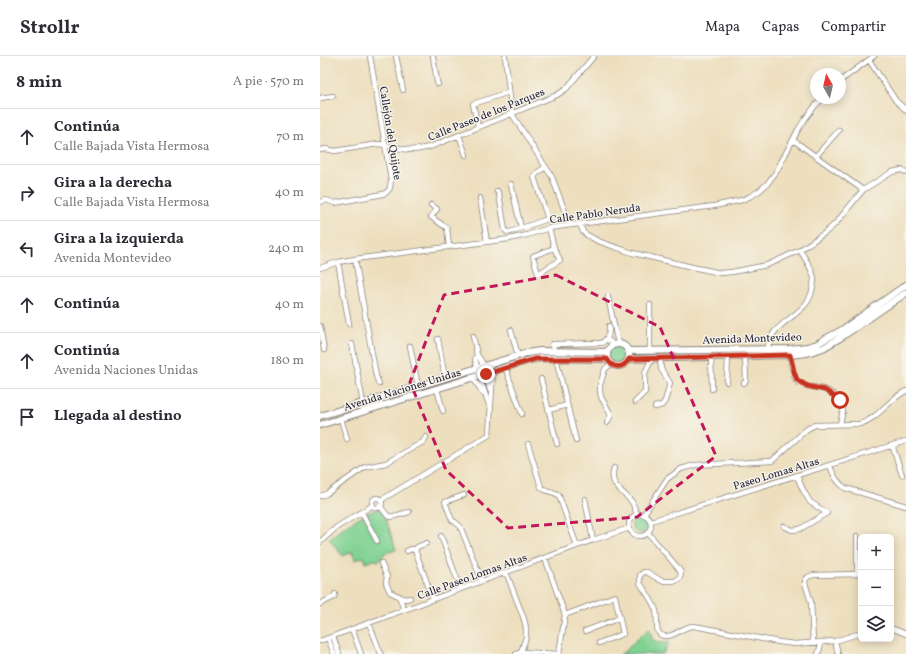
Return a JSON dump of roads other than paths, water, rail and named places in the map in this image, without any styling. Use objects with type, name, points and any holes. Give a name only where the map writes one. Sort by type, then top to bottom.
[{"type":"street","name":"Callejón del Quijote","points":[[320,202],[326,200],[335,203],[378,196],[387,192],[390,188],[391,180],[370,56]]},
{"type":"street","points":[[396,56],[403,90]]},
{"type":"street","points":[[433,56],[438,84]]},
{"type":"street","points":[[505,56],[512,114],[552,177],[570,225]]},
{"type":"street","name":"Calle Paseo de los Parques","points":[[320,150],[326,149],[335,151],[378,144],[385,144],[403,149],[417,149],[430,146],[557,95],[566,89],[594,56]]},
{"type":"street","points":[[846,77],[874,56]]},
{"type":"street","points":[[869,60],[896,101],[906,110]]},
{"type":"street","points":[[478,127],[473,104],[509,92]]},
{"type":"street","points":[[320,98],[333,96]]},
{"type":"street","name":"Calle Pablo Neruda","points":[[320,268],[338,262],[355,259],[520,237],[549,228],[714,206],[742,200],[759,191],[767,184],[776,172],[805,119],[817,104]]},
{"type":"street","points":[[816,156],[839,130]]},
{"type":"street","points":[[459,135],[466,155]]},
{"type":"street","points":[[793,140],[863,190]]},
{"type":"street","points":[[497,191],[499,194],[505,230],[507,232],[547,218],[534,177],[538,172],[546,167]]},
{"type":"street","points":[[580,224],[583,232],[587,235],[598,241],[633,253],[721,273],[732,272],[767,265],[800,250],[826,232],[836,223],[863,190],[892,172],[897,170],[906,172]]},
{"type":"street","points":[[511,184],[521,228]]},
{"type":"street","points":[[480,198],[487,242]]},
{"type":"street","points":[[431,205],[436,209],[431,217],[447,228],[449,247]]},
{"type":"street","points":[[549,228],[554,248],[560,260],[538,274],[533,256],[554,248]]},
{"type":"street","points":[[768,352],[769,341],[774,333],[809,301],[811,295],[814,283],[812,271],[800,250]]},
{"type":"street","points":[[355,259],[376,376],[379,384]]},
{"type":"street","points":[[338,262],[349,324]]},
{"type":"street","name":"Avenida Montevideo","points":[[628,351],[789,352],[838,336],[890,300],[906,285]]},
{"type":"street","name":"Avenida Montevideo","points":[[890,300],[906,293]]},
{"type":"street","points":[[608,297],[617,344]]},
{"type":"street","points":[[650,305],[650,350]]},
{"type":"street","points":[[320,326],[324,350]]},
{"type":"street","points":[[554,351],[553,344],[602,343],[609,335],[608,326]]},
{"type":"street","points":[[511,330],[518,356]]},
{"type":"street","points":[[473,336],[477,354],[480,358],[477,385],[486,396],[490,409]]},
{"type":"street","points":[[438,339],[444,378]]},
{"type":"street","points":[[606,339],[625,347],[628,351],[629,359],[621,366],[614,366],[609,362],[607,352],[608,349],[617,344]]},
{"type":"street","points":[[352,344],[363,403]]},
{"type":"street","points":[[410,346],[418,386]]},
{"type":"street","name":"Avenida Naciones Unidas","points":[[320,416],[533,352],[607,352]]},
{"type":"street","name":"Avenida Montevideo","points":[[629,359],[745,356],[768,352]]},
{"type":"street","points":[[789,352],[797,380],[807,386],[825,390],[843,403],[840,424]]},
{"type":"street","points":[[711,356],[712,388]]},
{"type":"street","points":[[727,382],[728,356]]},
{"type":"street","points":[[744,383],[746,381],[745,356]]},
{"type":"street","points":[[556,358],[576,442]]},
{"type":"street","name":"Avenida Naciones Unidas","points":[[320,425],[535,359],[556,358],[609,362]]},
{"type":"street","points":[[635,402],[645,392],[645,373],[652,358]]},
{"type":"street","points":[[655,407],[662,405],[665,401],[670,383],[661,369],[660,358]]},
{"type":"street","points":[[608,422],[610,413],[601,397],[600,385],[609,362]]},
{"type":"street","points":[[506,368],[522,414]]},
{"type":"street","points":[[381,500],[489,435],[492,372]]},
{"type":"street","points":[[479,376],[491,393]]},
{"type":"street","points":[[541,379],[557,444]]},
{"type":"street","points":[[437,389],[443,411]]},
{"type":"street","points":[[644,514],[667,479],[681,469],[695,465],[770,462],[810,427],[815,425],[860,424],[871,419],[894,398],[906,391]]},
{"type":"street","points":[[549,410],[567,405]]},
{"type":"street","points":[[340,419],[348,439]]},
{"type":"street","points":[[320,496],[326,494],[365,467],[386,463],[422,442],[426,437]]},
{"type":"street","name":"Paseo Lomas Altas","points":[[651,521],[906,441]]},
{"type":"street","points":[[528,444],[541,487],[545,490],[557,493],[559,496],[577,546]]},
{"type":"street","points":[[892,445],[902,475]]},
{"type":"street","points":[[830,466],[838,483],[845,488],[906,506]]},
{"type":"street","points":[[614,468],[612,477],[614,482],[634,506],[637,514]]},
{"type":"street","points":[[784,526],[792,530],[800,529],[827,513],[810,502],[803,490],[798,476]]},
{"type":"street","points":[[464,495],[445,502],[452,520],[460,526],[482,582]]},
{"type":"street","points":[[320,542],[337,527],[373,505],[372,502],[375,498],[381,500]]},
{"type":"street","points":[[585,499],[593,540]]},
{"type":"street","points":[[380,506],[382,504],[381,500]]},
{"type":"street","points":[[373,505],[377,508],[380,506]]},
{"type":"street","points":[[380,506],[387,515],[391,517],[409,512]]},
{"type":"street","points":[[362,512],[377,541]]},
{"type":"street","points":[[637,514],[644,514],[651,521],[651,527],[645,535],[638,535],[631,531],[630,521],[637,514]]},
{"type":"street","name":"Calle Paseo Lomas Altas","points":[[320,641],[593,540],[630,528]]},
{"type":"street","points":[[648,533],[681,573],[680,578],[675,581],[660,580],[647,572],[640,575],[640,583],[656,609],[656,627],[662,635],[670,636],[686,627],[694,626],[795,644],[835,641],[858,634]]},
{"type":"street","points":[[441,536],[461,589]]},
{"type":"street","points":[[857,536],[859,570]]},
{"type":"street","points":[[407,550],[415,550],[426,543]]},
{"type":"street","points":[[415,550],[433,600]]},
{"type":"street","points":[[516,654],[521,652],[559,654],[565,615],[545,558]]},
{"type":"street","points":[[381,563],[390,592],[405,599],[410,598]]},
{"type":"street","points":[[506,572],[526,628],[526,637],[521,652]]},
{"type":"street","points":[[813,642],[811,602],[805,580],[814,575],[858,574]]},
{"type":"street","points":[[320,604],[334,597],[335,594]]},
{"type":"street","points":[[399,596],[404,610]]},
{"type":"street","points":[[565,615],[615,596],[623,634],[599,643]]},
{"type":"street","points":[[585,631],[620,618]]},
{"type":"street","points":[[369,623],[381,654]]},
{"type":"street","points":[[352,629],[361,654]]},
{"type":"street","points":[[894,629],[906,634]]},
{"type":"street","points":[[330,637],[334,654]]},
{"type":"street","points":[[330,637],[339,654]]},
{"type":"street","points":[[835,641],[838,654]]},
{"type":"street","points":[[818,654],[821,642]]}]
